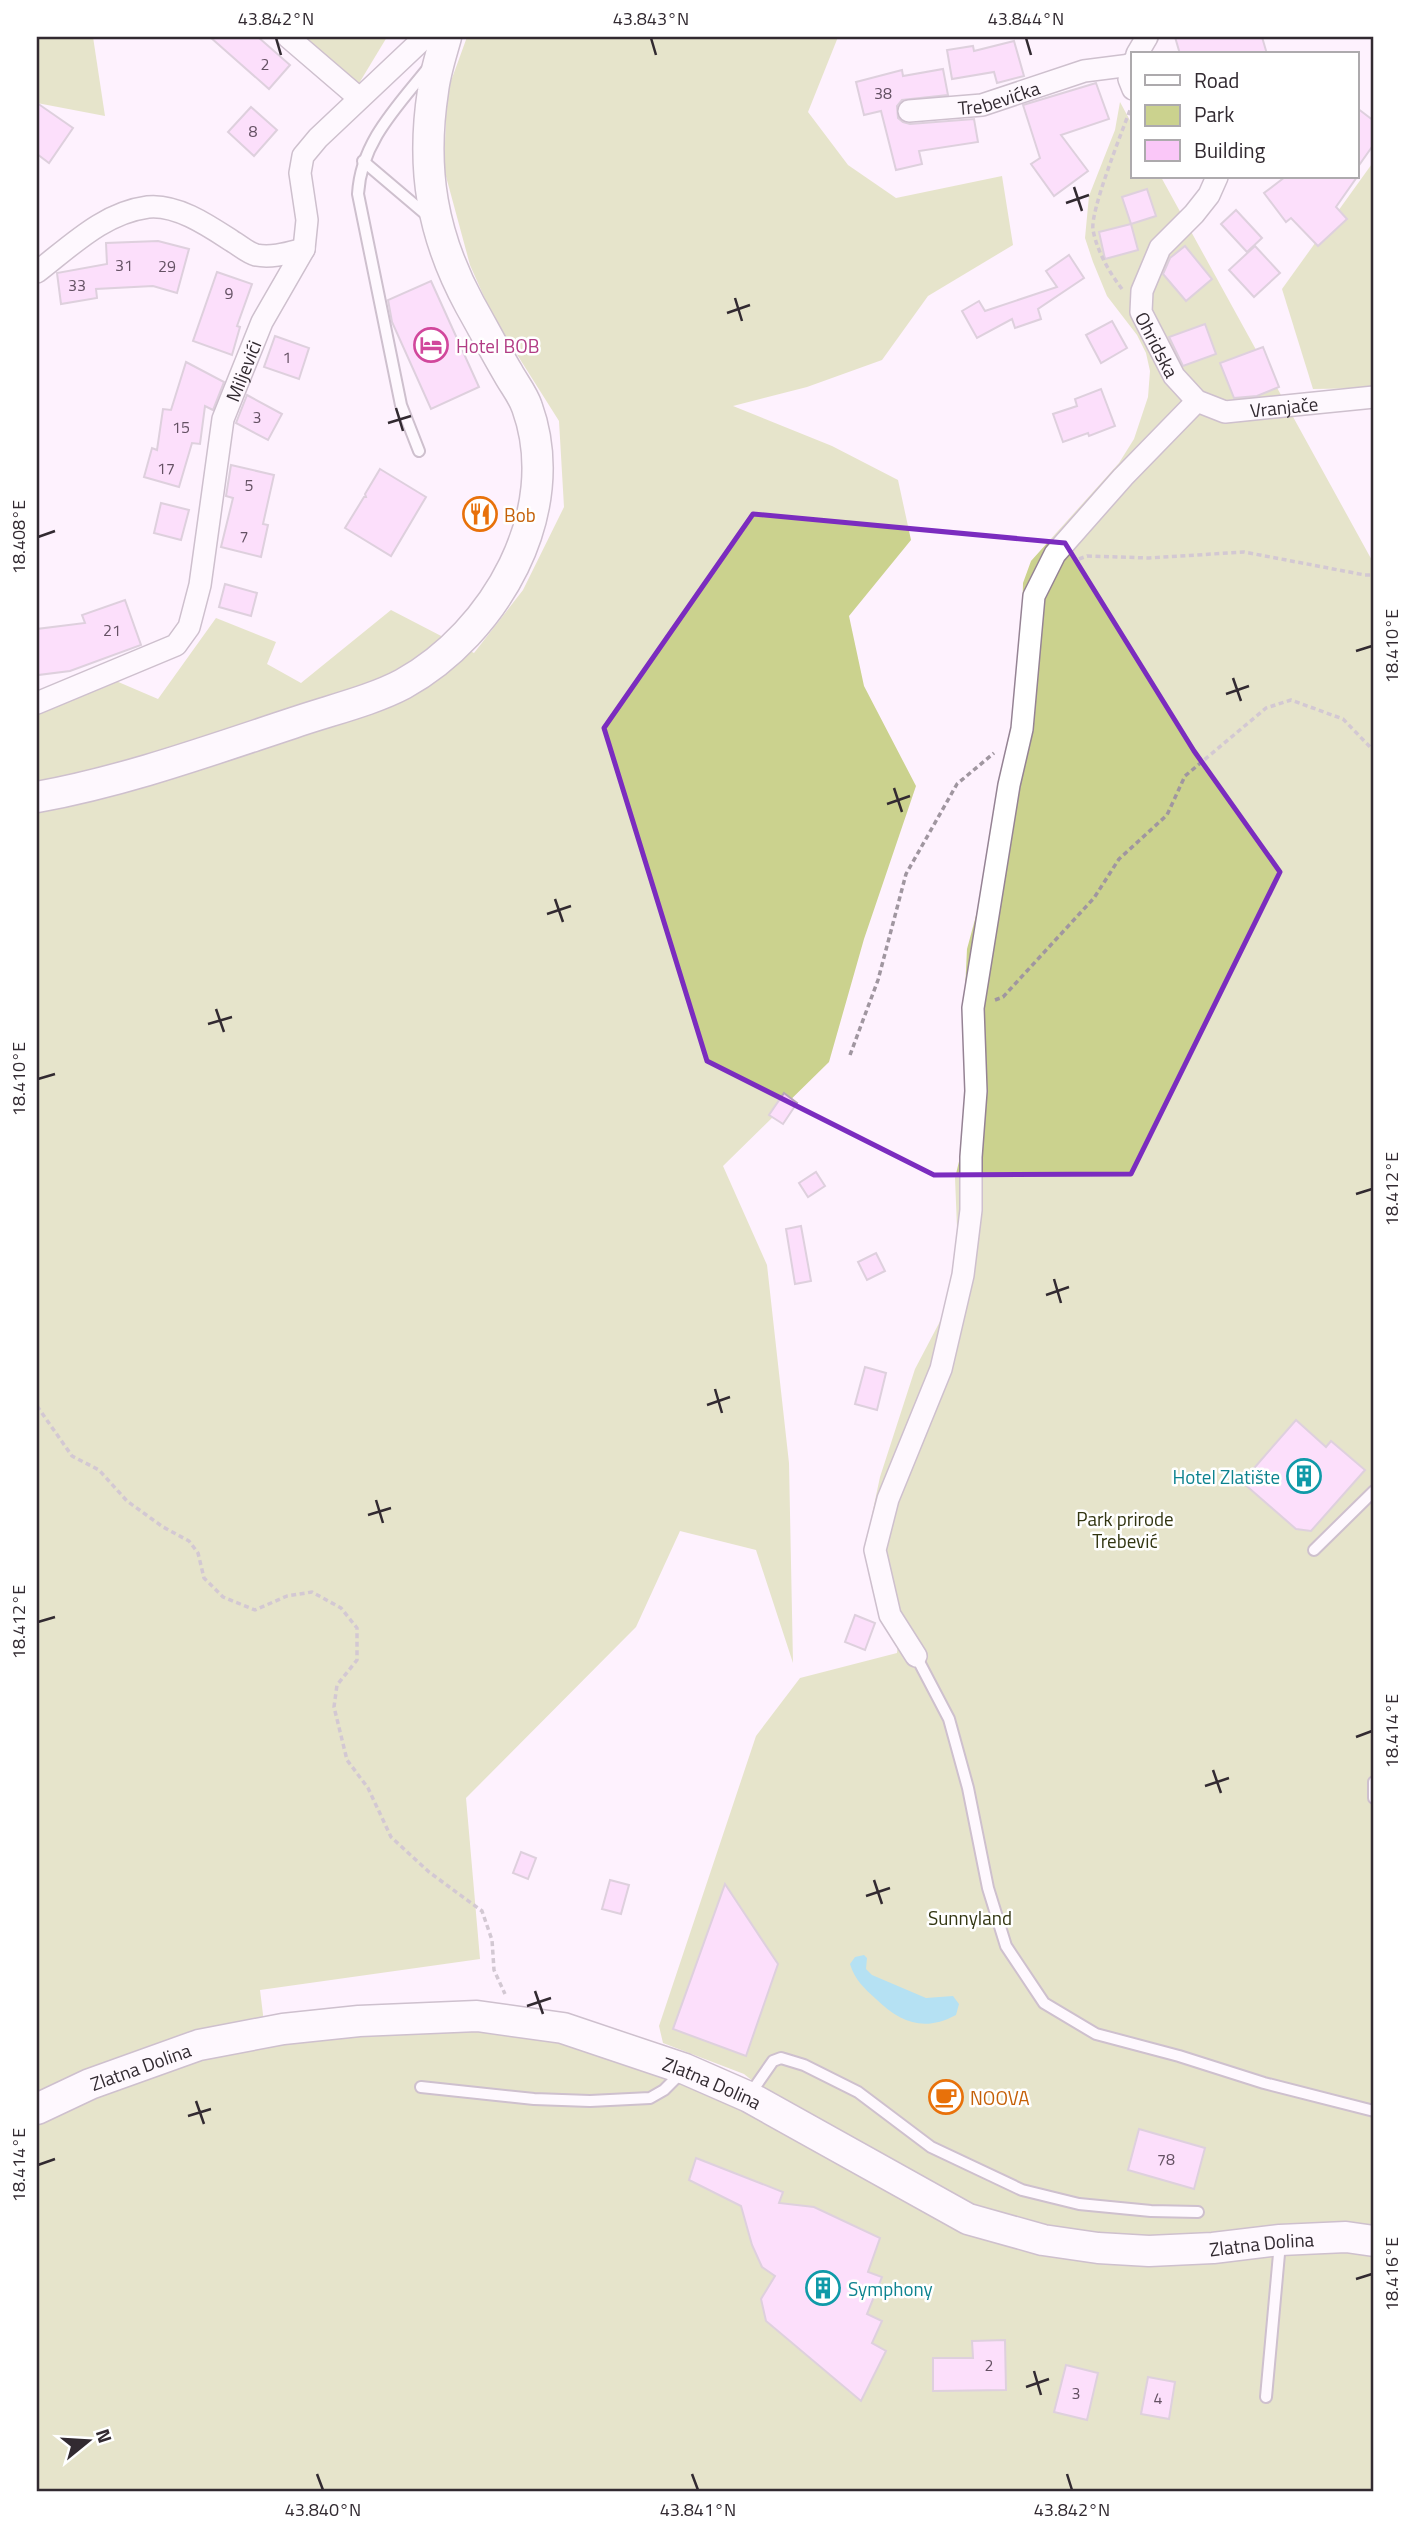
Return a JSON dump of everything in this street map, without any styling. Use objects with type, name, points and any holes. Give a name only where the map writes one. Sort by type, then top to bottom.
[{"type":"main road","points":[[37,797],[155,770],[402,684],[452,650],[480,621],[501,591],[520,550],[535,501],[537,452],[527,406],[461,288],[436,223],[427,161],[438,41]]},
{"type":"main road","name":"Zlatna Dolina","points":[[37,2109],[90,2084],[199,2045],[283,2029],[359,2021],[477,2016],[563,2028],[685,2069],[749,2097],[968,2219],[1043,2240],[1098,2248],[1149,2251],[1213,2248],[1280,2240],[1346,2238],[1374,2241]]},
{"type":"street","points":[[288,37],[359,98]]},
{"type":"street","points":[[37,272],[89,230],[116,216],[149,207],[174,211],[204,223],[254,255],[280,256],[304,249],[307,220],[300,173],[303,156],[359,98],[438,41]]},
{"type":"street","name":"Trebevićka","points":[[909,111],[982,104],[1084,71],[1131,61]]},
{"type":"street","name":"Ohridska","points":[[1197,401],[1174,376],[1141,312],[1142,291],[1160,248],[1194,214],[1209,195],[1217,178]]},
{"type":"street","name":"Miljevići","points":[[37,703],[176,645],[189,628],[200,585],[223,419],[262,322],[304,249]]},
{"type":"street","name":"Vranjače","points":[[1197,401],[1225,412],[1374,397]]},
{"type":"street","points":[[916,1656],[890,1615],[875,1550],[888,1499],[941,1369],[963,1275],[971,1210],[971,1157],[976,1091],[973,1008],[1009,785],[1022,729],[1034,596],[1055,554],[1123,477],[1197,401]]},
{"type":"lane","points":[[419,451],[401,405],[358,194],[363,161],[371,143],[438,41]]},
{"type":"lane","points":[[363,161],[436,223]]},
{"type":"lane","points":[[1314,1550],[1374,1492]]},
{"type":"lane","points":[[916,1656],[948,1719],[968,1788],[988,1888],[1006,1946],[1044,2003],[1096,2034],[1179,2056],[1264,2083],[1374,2111]]},
{"type":"lane","points":[[1374,1782],[1374,1798]]},
{"type":"lane","points":[[749,2097],[772,2061],[781,2058],[804,2065],[858,2092],[931,2147],[1022,2190],[1079,2204],[1151,2211],[1198,2212]]},
{"type":"lane","points":[[421,2087],[534,2099],[590,2101],[650,2098],[664,2090],[685,2069]]},
{"type":"lane","points":[[1266,2397],[1280,2240]]},
{"type":"path","points":[[1131,108],[1101,192],[1092,228],[1109,273],[1141,312]]},
{"type":"path","points":[[1048,570],[1087,556],[1149,558],[1244,552],[1374,575]]},
{"type":"path","points":[[973,1008],[1003,997],[1094,898],[1119,859],[1167,815],[1185,776],[1266,708],[1291,700],[1343,719],[1374,751]]},
{"type":"path","points":[[850,1055],[878,980],[906,873],[957,784],[1022,729]]},
{"type":"path","points":[[37,1406],[72,1456],[99,1471],[127,1501],[163,1527],[189,1541],[198,1553],[204,1578],[223,1597],[255,1610],[287,1596],[312,1592],[341,1608],[358,1628],[357,1660],[337,1685],[334,1707],[347,1760],[368,1788],[391,1837],[429,1872],[482,1911],[492,1940],[494,1970],[508,2002],[527,2023]]},
{"type":"highlighted area","points":[[753,514],[1065,543],[1194,751],[1280,872],[1131,1174],[934,1175],[707,1061],[604,728]]},
{"type":"green space","points":[[37,37],[93,37],[105,116],[37,103]]},
{"type":"green space","points":[[301,37],[387,37],[358,85]]},
{"type":"green space","points":[[467,37],[838,37],[808,112],[848,165],[896,198],[1002,176],[1013,245],[928,296],[882,360],[807,387],[733,406],[832,446],[898,480],[911,540],[849,616],[864,686],[916,786],[864,939],[829,1062],[723,1166],[767,1265],[789,1463],[793,1663],[756,1550],[680,1531],[636,1627],[466,1798],[480,1959],[260,1990],[265,2031],[312,2023],[566,2032],[785,2107],[744,2074],[663,2043],[659,2026],[756,1736],[800,1678],[897,1653],[899,1634],[872,1549],[870,1524],[880,1477],[915,1369],[947,1308],[958,1252],[955,1178],[969,1120],[963,1034],[967,949],[984,886],[1011,752],[1021,657],[1023,583],[1031,561],[1119,463],[1134,439],[1148,397],[1150,371],[1146,353],[1137,335],[1107,296],[1085,238],[1089,196],[1115,130],[1120,102],[1131,122],[1131,178],[1162,178],[1374,564],[1374,2492],[37,2492],[37,700],[102,675],[158,699],[216,618],[276,642],[267,664],[301,683],[391,610],[474,653],[523,590],[564,507],[559,421],[492,315],[470,265],[444,169],[447,92]]},
{"type":"green space","points":[[1374,161],[1374,388],[1313,389],[1282,289]]},
{"type":"water","points":[[864,1955],[867,1958],[866,1969],[872,1975],[926,1998],[953,1996],[959,2004],[956,2015],[923,2024],[895,2014],[854,1975],[850,1964],[855,1957]]},
{"type":"building","points":[[210,37],[258,37],[290,65],[269,89]]},
{"type":"building","points":[[1175,37],[1262,37],[1266,52],[1179,52]]},
{"type":"building","points":[[1014,41],[1024,76],[997,83],[994,72],[952,79],[947,50],[973,46],[974,51]]},
{"type":"building","points":[[943,69],[948,95],[902,100],[897,106],[898,118],[910,124],[974,119],[978,142],[919,151],[922,164],[896,170],[881,111],[864,115],[856,82],[902,70],[903,76]]},
{"type":"building","points":[[1096,83],[1109,119],[1061,135],[1088,171],[1054,196],[1031,164],[1040,158],[1023,105]]},
{"type":"building","points":[[37,103],[73,128],[49,163],[37,154]]},
{"type":"building","points":[[251,107],[277,130],[254,156],[228,132]]},
{"type":"building","points":[[1358,109],[1374,121],[1374,144],[1358,167]]},
{"type":"building","points":[[1284,178],[1356,178],[1336,207],[1347,219],[1318,246],[1291,218],[1286,222],[1264,193]]},
{"type":"building","points":[[1147,189],[1156,216],[1131,224],[1122,197]]},
{"type":"building","points":[[1236,210],[1262,238],[1247,252],[1221,224]]},
{"type":"building","points":[[1131,224],[1138,250],[1105,259],[1099,232]]},
{"type":"building","points":[[158,241],[189,249],[177,293],[153,286],[96,289],[97,298],[61,304],[57,273],[107,264],[106,243]]},
{"type":"building","points":[[1185,246],[1212,279],[1186,301],[1163,274],[1170,258]]},
{"type":"building","points":[[1255,246],[1280,273],[1254,297],[1229,270]]},
{"type":"building","points":[[1069,255],[1084,278],[1038,309],[1041,319],[1015,328],[1012,319],[977,338],[962,311],[979,301],[985,311],[1057,287],[1046,271]]},
{"type":"building","points":[[217,272],[252,284],[237,326],[240,327],[232,355],[193,341]]},
{"type":"building","name":"Hotel BOB","points":[[431,281],[479,387],[431,409],[392,322],[388,300]]},
{"type":"building","points":[[1112,321],[1127,348],[1101,363],[1086,335]]},
{"type":"building","points":[[1205,324],[1216,354],[1183,366],[1169,337]]},
{"type":"building","points":[[275,336],[309,348],[299,379],[264,367]]},
{"type":"building","points":[[1263,347],[1279,387],[1257,396],[1234,398],[1220,363]]},
{"type":"building","points":[[186,362],[224,382],[213,410],[205,406],[200,444],[192,443],[179,487],[144,477],[152,448],[157,450],[163,409],[171,410]]},
{"type":"building","points":[[1101,389],[1115,426],[1063,442],[1053,414],[1077,406],[1075,399]]},
{"type":"building","points":[[247,395],[282,414],[268,440],[236,423]]},
{"type":"building","points":[[231,465],[274,475],[263,524],[268,525],[261,557],[221,547],[233,498],[226,496]]},
{"type":"building","points":[[380,469],[426,497],[391,556],[345,528],[366,497],[365,494]]},
{"type":"building","points":[[161,503],[189,510],[181,540],[154,533]]},
{"type":"building","points":[[225,584],[257,593],[251,616],[219,607]]},
{"type":"building","points":[[125,600],[141,645],[70,671],[38,675],[37,629],[85,623],[82,615]]},
{"type":"building","points":[[784,1093],[797,1103],[783,1124],[769,1115]]},
{"type":"building","points":[[816,1172],[825,1186],[808,1197],[799,1183]]},
{"type":"building","points":[[801,1226],[811,1281],[795,1284],[786,1229]]},
{"type":"building","points":[[876,1253],[885,1271],[867,1280],[858,1262]]},
{"type":"building","points":[[865,1367],[886,1373],[877,1410],[855,1404]]},
{"type":"building","name":"Hotel Zlatište","points":[[1296,1420],[1326,1447],[1331,1441],[1365,1470],[1311,1531],[1296,1529],[1242,1482]]},
{"type":"building","points":[[855,1615],[875,1623],[865,1650],[845,1642]]},
{"type":"building","points":[[521,1852],[536,1858],[528,1879],[513,1873]]},
{"type":"building","points":[[610,1880],[629,1885],[621,1914],[602,1909]]},
{"type":"building","points":[[725,1884],[778,1964],[746,2056],[673,2029]]},
{"type":"building","points":[[1139,2129],[1205,2148],[1194,2189],[1128,2170]]},
{"type":"building","name":"Symphony","points":[[696,2158],[783,2192],[779,2203],[814,2207],[880,2238],[868,2272],[882,2277],[867,2314],[882,2321],[872,2343],[886,2351],[861,2401],[766,2321],[761,2299],[775,2276],[762,2267],[752,2245],[741,2206],[689,2180]]},
{"type":"building","points":[[1005,2340],[1006,2390],[933,2391],[933,2358],[973,2358],[972,2341]]},
{"type":"building","points":[[1066,2365],[1098,2373],[1087,2420],[1054,2412]]},
{"type":"building","points":[[1148,2377],[1175,2382],[1169,2419],[1141,2414]]},
{"type":"place","name":"Hotel BOB","points":[[431,345]]},
{"type":"place","name":"Bob","points":[[480,514]]},
{"type":"place","name":"Hotel Zlatište","points":[[1304,1476]]},
{"type":"place","name":"NOOVA","points":[[946,2097]]},
{"type":"place","name":"Symphony","points":[[823,2288]]},
{"type":"park label","name":"Park prirode Trebević","points":[[1125,1529]]},
{"type":"park label","name":"Sunnyland","points":[[970,1917]]}]
